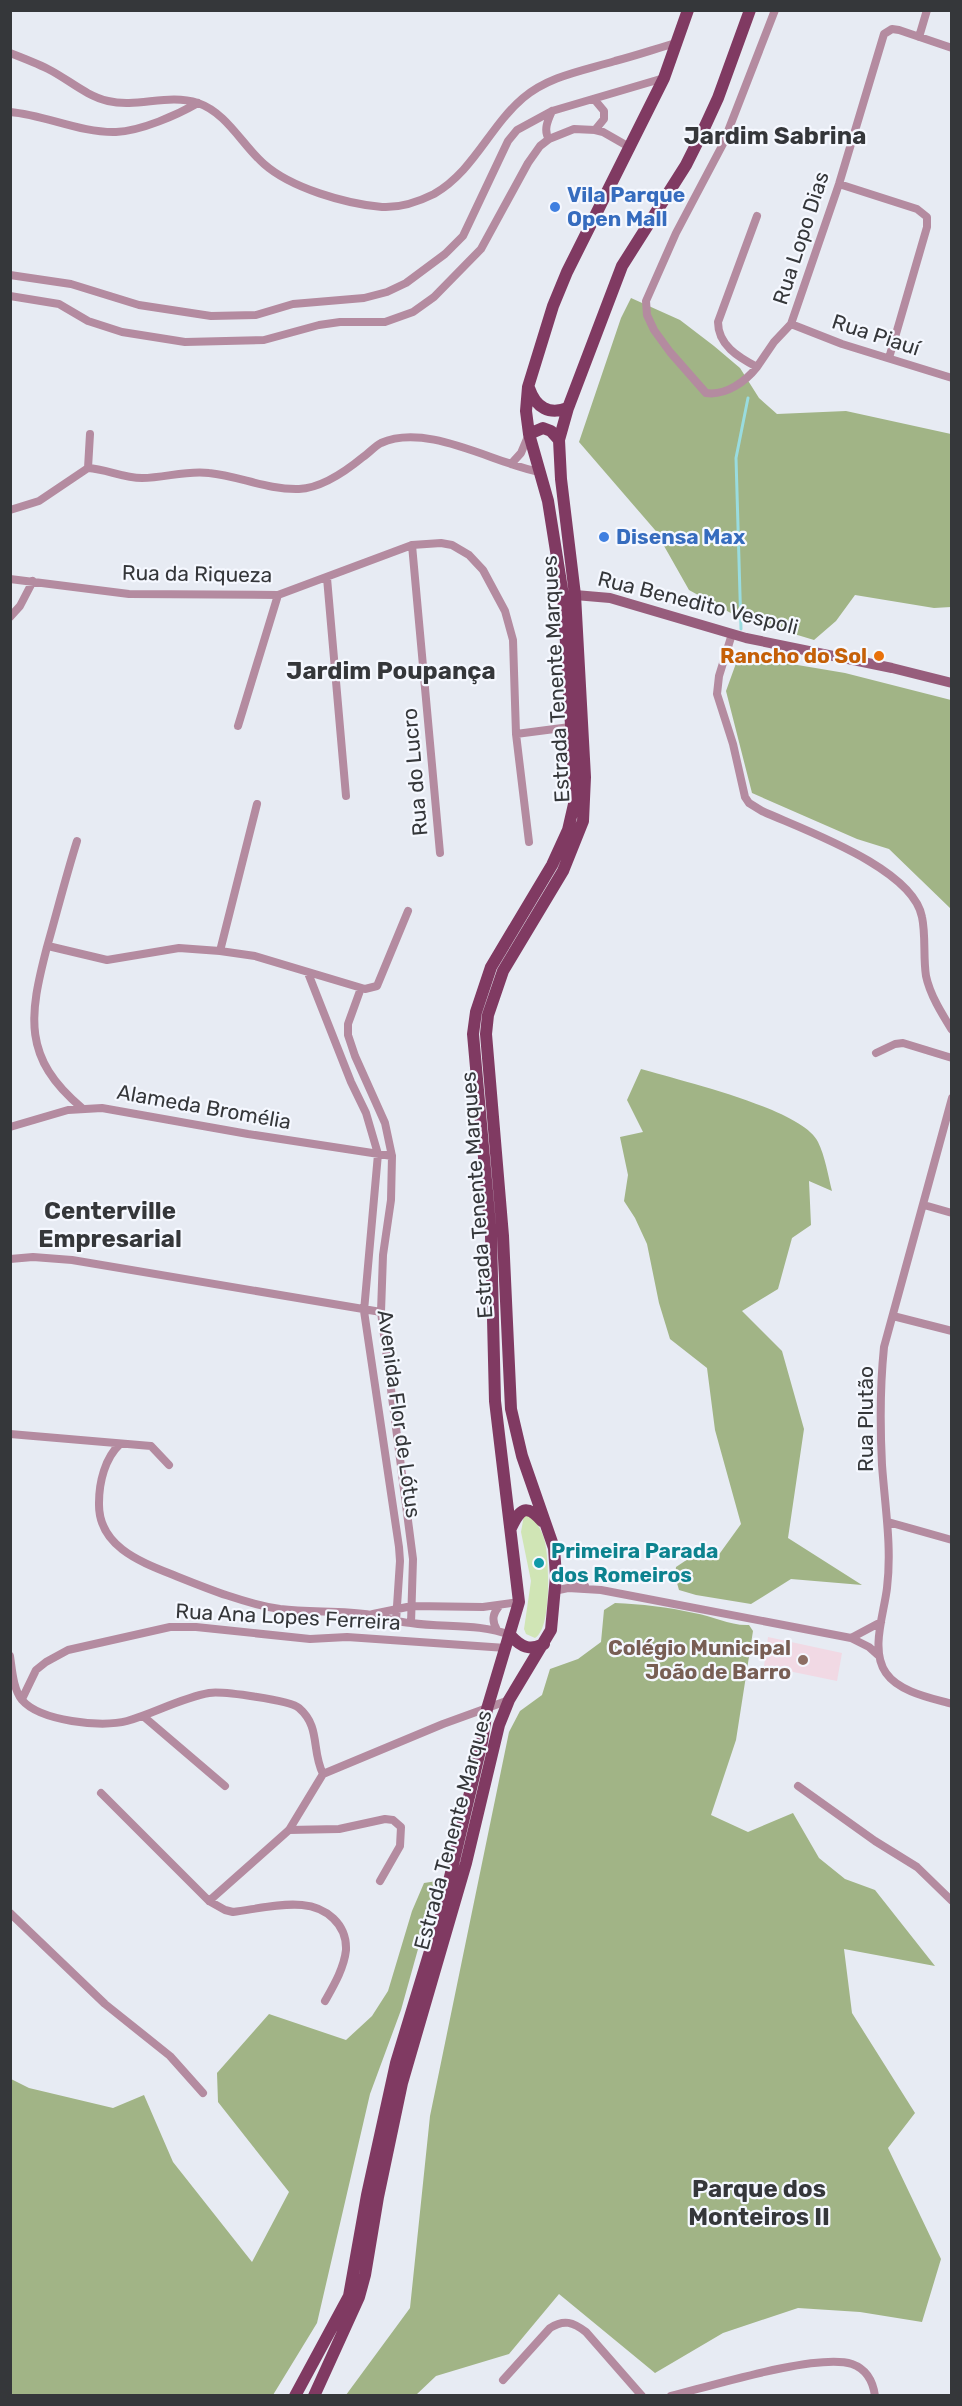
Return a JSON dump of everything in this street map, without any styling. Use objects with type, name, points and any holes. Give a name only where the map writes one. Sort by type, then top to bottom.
[{"type":"main road","name":"Estrada Tenente Marques","points":[[295,2396],[349,2296],[367,2195],[396,2063],[441,1915],[488,1709],[519,1602],[495,1401],[491,1236],[473,1034],[476,1012],[491,968],[552,865],[568,830],[574,795],[563,595],[548,501],[529,434],[526,411],[528,387],[564,280],[664,78],[688,10]]},
{"type":"main road","name":"Estrada Tenente Marques","points":[[314,2396],[359,2297],[406,2067],[466,1863],[499,1725],[509,1700],[551,1630],[556,1570],[554,1548],[519,1447],[511,1409],[503,1236],[486,1034],[488,1015],[503,971],[563,871],[583,821],[585,785],[575,595],[559,440],[568,408],[622,266],[686,165],[696,145],[718,98],[750,10]]},
{"type":"main road","points":[[528,387],[537,405],[543,409],[560,411],[568,408]]},
{"type":"main road","points":[[529,434],[543,428],[551,431],[559,440]]},
{"type":"main road","points":[[540,472],[560,462]]},
{"type":"main road","points":[[511,1528],[518,1513],[524,1510],[531,1510],[545,1524]]},
{"type":"main road","points":[[510,1635],[522,1646],[529,1648],[544,1644]]},
{"type":"street","points":[[775,10],[723,144],[676,233],[653,282],[645,307],[654,330],[669,352],[706,393],[726,391],[750,376],[774,342],[791,324]]},
{"type":"street","points":[[927,10],[919,37],[951,48]]},
{"type":"street","name":"Rua Lopo Dias","points":[[791,324],[838,184],[881,40],[887,31],[892,30],[919,37]]},
{"type":"street","points":[[10,53],[49,69],[106,101],[136,102],[170,98],[198,103],[216,114],[263,163],[279,176],[300,186],[332,196],[383,207],[401,206],[419,201],[452,182],[464,171],[521,100],[545,82],[675,43]]},
{"type":"street","points":[[10,275],[71,284],[139,305],[211,316],[256,315],[293,304],[364,298],[387,292],[428,267],[463,236],[508,141],[517,130],[552,111],[664,78]]},
{"type":"street","points":[[594,99],[604,111],[604,119],[595,130]]},
{"type":"street","points":[[10,112],[116,132],[177,115],[198,103]]},
{"type":"street","points":[[549,139],[546,135],[546,126],[552,111]]},
{"type":"street","points":[[10,296],[59,304],[88,321],[122,332],[185,342],[264,340],[319,325],[340,322],[385,322],[413,312],[434,297],[481,249],[528,163],[540,146],[549,139],[574,129],[595,130],[631,148]]},
{"type":"street","points":[[838,184],[917,209],[925,214],[928,221],[889,358]]},
{"type":"street","points":[[757,367],[725,345],[720,336],[718,322],[758,216]]},
{"type":"street","name":"Rua Piauí","points":[[791,324],[842,344],[951,378]]},
{"type":"street","points":[[88,468],[90,434]]},
{"type":"street","points":[[511,464],[521,453],[529,434]]},
{"type":"street","points":[[10,510],[39,501],[88,468],[140,478],[195,471],[299,489],[334,477],[381,443],[415,438],[459,446],[540,472]]},
{"type":"street","name":"Rua da Riqueza","points":[[10,579],[129,594],[278,595],[412,546],[441,543],[452,545],[469,555],[493,586],[505,611],[513,640],[516,734],[529,842]]},
{"type":"street","name":"Rua do Lucro","points":[[412,546],[440,853]]},
{"type":"street","points":[[327,578],[346,796]]},
{"type":"street","points":[[10,617],[20,606],[33,581]]},
{"type":"street","points":[[238,726],[278,595]]},
{"type":"street","name":"Rua Benedito Vespoli","points":[[575,595],[610,598],[732,634],[951,683]]},
{"type":"street","points":[[732,634],[719,676],[717,694],[733,744],[745,797],[762,811],[861,856],[884,869],[916,901],[922,915],[926,976],[931,993],[951,1030]]},
{"type":"street","points":[[516,734],[570,728]]},
{"type":"street","points":[[220,951],[256,804]]},
{"type":"street","points":[[76,841],[34,999],[32,1021],[36,1043],[43,1060],[57,1083],[82,1108]]},
{"type":"street","points":[[48,946],[80,956],[107,960],[179,948],[220,951],[255,956],[361,988],[377,986],[408,911]]},
{"type":"street","name":"Avenida Flor de Lótus","points":[[308,973],[351,1082],[366,1113],[378,1154],[364,1311],[399,1547],[396,1621]]},
{"type":"street","name":"Avenida Flor de Lótus","points":[[361,988],[348,1024],[348,1035],[385,1123],[392,1156],[391,1200],[383,1255],[381,1312],[413,1559],[411,1623]]},
{"type":"street","points":[[876,1053],[895,1044],[903,1043],[951,1058]]},
{"type":"street","name":"Rua Plutão","points":[[878,1655],[889,1566],[888,1522],[882,1465],[881,1372],[884,1347],[951,1098]]},
{"type":"street","name":"Alameda Bromélia","points":[[10,1127],[49,1114],[82,1108],[128,1112],[248,1134],[392,1156]]},
{"type":"street","points":[[924,1205],[951,1213]]},
{"type":"street","points":[[10,1259],[33,1257],[72,1260],[364,1311],[381,1312]]},
{"type":"street","points":[[892,1316],[951,1331]]},
{"type":"street","points":[[10,1434],[151,1446],[169,1465]]},
{"type":"street","points":[[120,1444],[114,1450],[100,1484],[99,1505],[102,1522],[109,1538],[122,1551],[159,1570],[214,1592],[257,1604],[304,1612],[371,1615],[411,1623],[497,1630],[510,1635]]},
{"type":"street","points":[[888,1522],[951,1540]]},
{"type":"street","points":[[556,1570],[564,1578],[601,1590],[851,1638],[869,1647],[878,1655],[886,1673],[897,1682],[913,1691],[951,1704]]},
{"type":"street","points":[[554,1591],[568,1588],[601,1590]]},
{"type":"street","points":[[371,1615],[412,1606],[483,1607],[519,1602]]},
{"type":"street","points":[[497,1630],[494,1625],[494,1615],[500,1605]]},
{"type":"street","points":[[851,1638],[882,1622]]},
{"type":"street","name":"Rua Ana Lopes Ferreira","points":[[22,1699],[36,1670],[68,1650],[170,1627],[310,1639],[348,1637],[506,1648]]},
{"type":"street","points":[[10,1656],[15,1683],[22,1699],[42,1711],[79,1722],[124,1722],[212,1692],[293,1703],[311,1721],[318,1765],[322,1774]]},
{"type":"street","points":[[209,1901],[290,1830],[322,1774],[443,1724],[509,1700]]},
{"type":"street","points":[[142,1716],[225,1786]]},
{"type":"street","points":[[798,1786],[875,1841],[912,1863],[951,1901]]},
{"type":"street","points":[[101,1793],[209,1901],[225,1910],[302,1905],[329,1913],[340,1928],[346,1949],[335,1984],[324,2001]]},
{"type":"street","points":[[290,1830],[339,1829],[385,1819],[393,1820],[401,1827],[402,1838],[380,1881]]},
{"type":"street","points":[[10,1912],[105,2004],[170,2056],[203,2092]]},
{"type":"street","points":[[503,2380],[550,2328],[558,2322],[577,2324],[642,2396]]},
{"type":"street","points":[[671,2396],[796,2366],[839,2362],[862,2369],[870,2379],[875,2396]]},
{"type":"shaded area","name":"Colégio Municipal João de Barro","points":[[768,1637],[842,1653],[837,1681],[764,1666]]},
{"type":"green space","points":[[631,298],[680,320],[714,346],[740,368],[759,398],[777,414],[846,411],[951,434],[951,607],[934,608],[855,595],[836,621],[814,640],[738,617],[689,590],[655,530],[579,442],[621,318]]},
{"type":"green space","points":[[739,655],[845,673],[951,700],[951,909],[889,849],[857,839],[752,793],[726,691]]},
{"type":"green space","points":[[641,1069],[765,1107],[808,1130],[818,1142],[832,1191],[809,1181],[811,1225],[792,1238],[778,1289],[742,1311],[782,1351],[804,1429],[788,1538],[862,1585],[791,1579],[751,1604],[679,1590],[675,1576],[676,1567],[688,1559],[715,1560],[741,1524],[715,1430],[707,1368],[670,1339],[659,1303],[647,1244],[624,1201],[628,1175],[620,1137],[643,1132],[627,1100]]},
{"type":"green space","points":[[524,1515],[533,1517],[543,1535],[546,1551],[547,1608],[540,1632],[535,1638],[526,1634],[524,1629],[531,1581],[521,1532]]},
{"type":"green space","points":[[615,1603],[674,1609],[735,1624],[749,1625],[753,1631],[736,1740],[711,1815],[748,1832],[793,1813],[819,1858],[845,1879],[875,1890],[935,1966],[844,1949],[852,2013],[915,2113],[888,2148],[941,2259],[922,2322],[860,2312],[798,2308],[723,2333],[655,2373],[559,2294],[509,2354],[436,2376],[416,2395],[346,2395],[410,2308],[430,2116],[509,1732],[520,1711],[542,1695],[550,1669],[578,1659],[601,1642],[604,1610]]},
{"type":"green space","points":[[437,1881],[401,2010],[370,2094],[317,2323],[273,2395],[11,2395],[11,2079],[29,2088],[113,2108],[144,2095],[173,2162],[252,2262],[289,2192],[218,2102],[217,2073],[269,2014],[346,2040],[372,2016],[388,1991],[412,1911],[424,1883]]},
{"type":"waterway","points":[[741,629],[736,458],[748,398]]},
{"type":"place","name":"Vila Parque Open Mall","points":[[555,207]]},
{"type":"place","name":"Disensa Max","points":[[604,537]]},
{"type":"place","name":"Rancho do Sol","points":[[879,656]]},
{"type":"place","name":"Primeira Parada dos Romeiros","points":[[539,1563]]},
{"type":"place","name":"Colégio Municipal João de Barro","points":[[803,1660]]},
{"type":"district","name":"Jardim Sabrina","points":[[775,136]]},
{"type":"district","name":"Jardim Poupança","points":[[391,671]]},
{"type":"district","name":"Centerville Empresarial","points":[[110,1225]]},
{"type":"district","name":"Parque dos Monteiros II","points":[[759,2203]]}]
